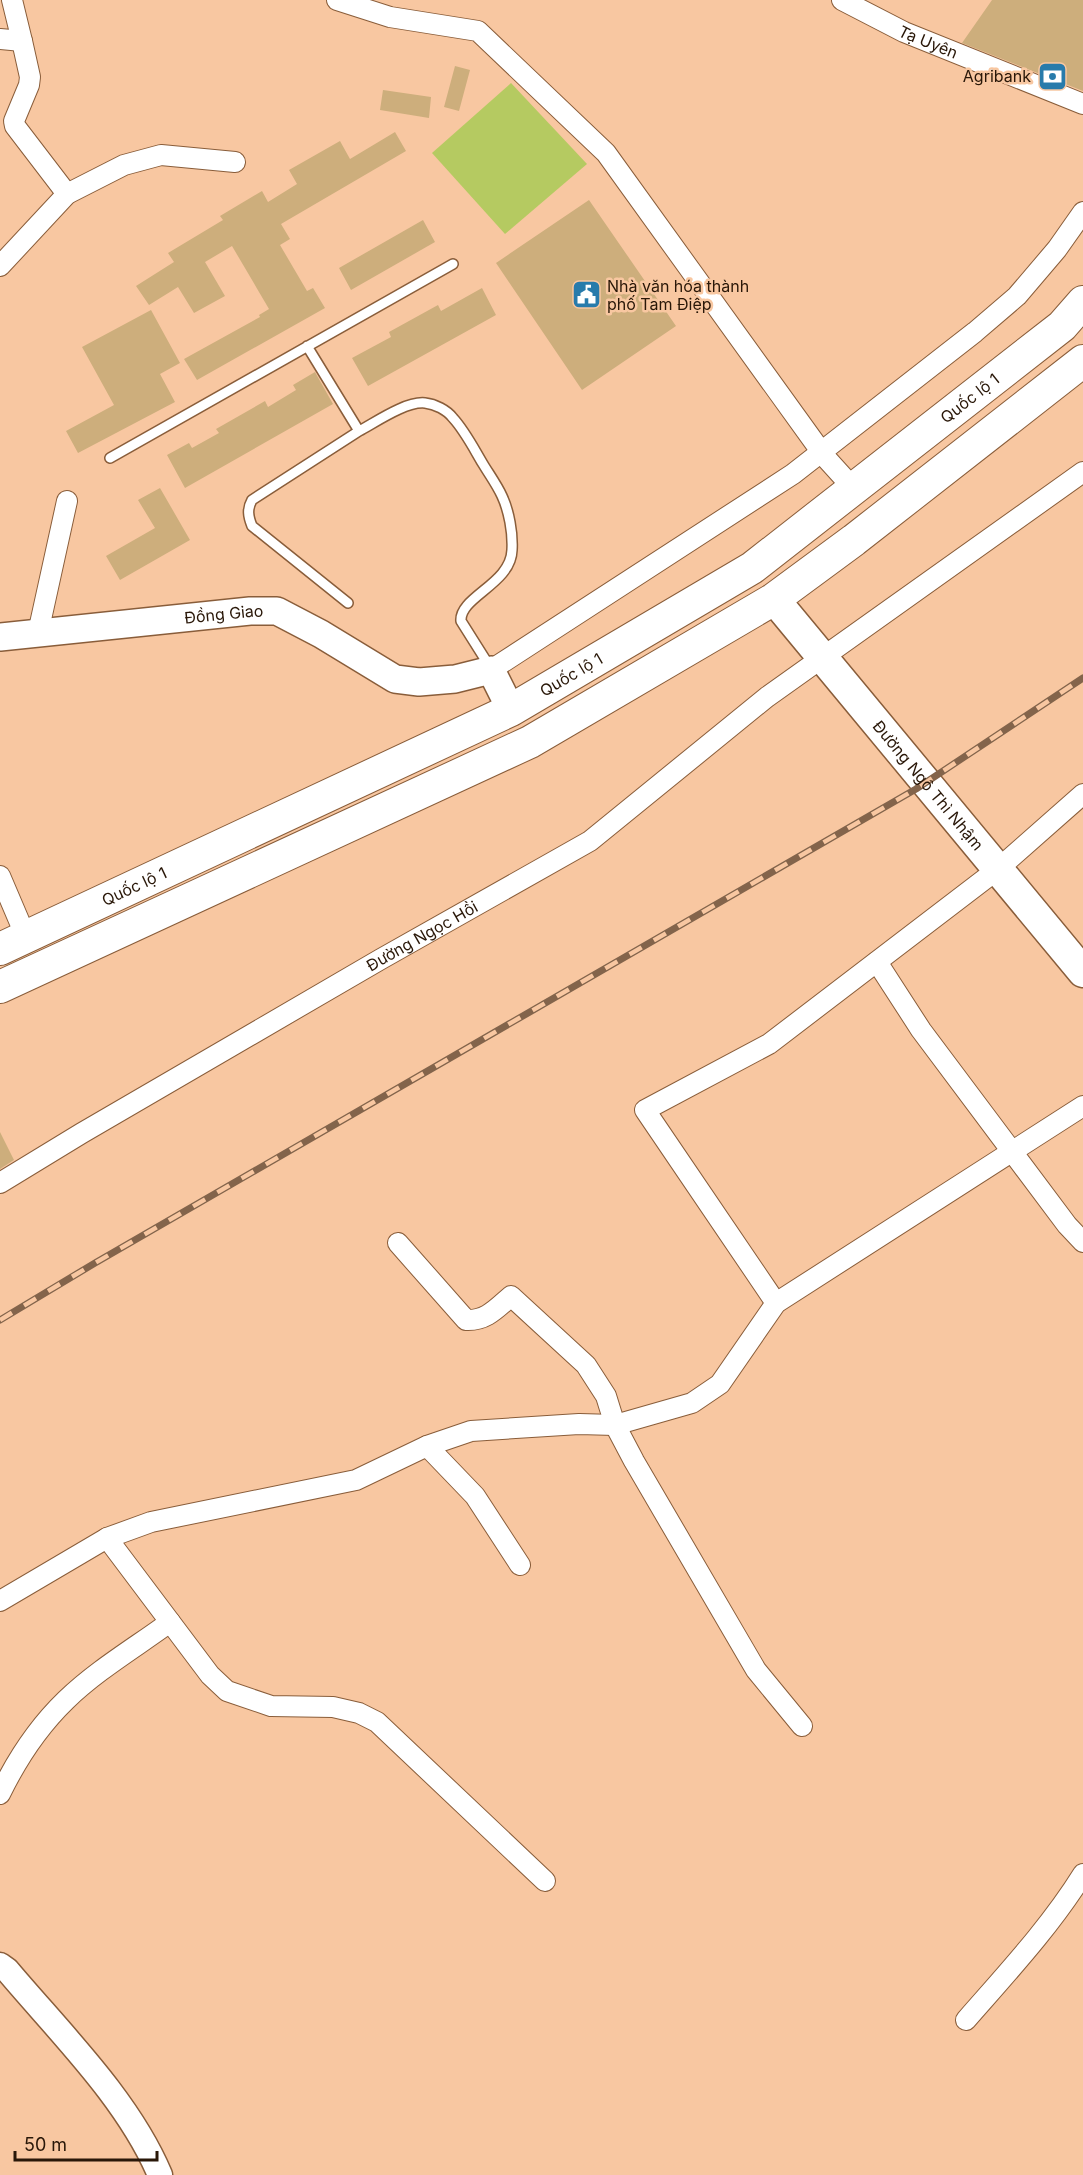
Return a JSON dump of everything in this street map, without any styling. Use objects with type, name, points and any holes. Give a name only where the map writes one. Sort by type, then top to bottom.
[{"type":"highway","name":"Quốc lộ 1","points":[[13,943],[511,710],[749,570],[1062,326],[1083,302]]},
{"type":"highway","points":[[0,987],[530,742],[774,599],[854,540],[1083,361]]},
{"type":"highway","points":[[749,570],[774,599]]},
{"type":"main road","name":"Đường Ngô Thì Nhậm","points":[[774,599],[1083,972]]},
{"type":"main road","name":"Đồng Giao","points":[[0,637],[250,611],[277,611],[321,634],[395,679],[419,682],[455,679],[491,670]]},
{"type":"main road","points":[[491,670],[511,710]]},
{"type":"street","points":[[12,0],[30,77],[14,121],[15,126],[67,194]]},
{"type":"street","points":[[337,0],[390,17],[478,31],[606,153],[822,452],[854,489]]},
{"type":"street","name":"Tạ Uyên","points":[[842,0],[904,32],[1083,104]]},
{"type":"street","points":[[0,39],[22,41]]},
{"type":"street","points":[[0,266],[67,194],[124,165],[161,155],[235,162]]},
{"type":"street","points":[[491,670],[793,474],[822,452],[975,332],[1017,296],[1057,249],[1083,212]]},
{"type":"street","name":"Đường Ngọc Hồi","points":[[0,1183],[360,971],[590,841],[767,697],[1083,472]]},
{"type":"street","points":[[38,633],[67,501]]},
{"type":"street","points":[[776,1303],[645,1110],[769,1044],[998,869],[1083,794]]},
{"type":"street","points":[[0,876],[13,943]]},
{"type":"street","points":[[877,962],[921,1030],[1067,1225],[1083,1242]]},
{"type":"street","points":[[0,1601],[106,1538],[151,1522],[356,1480],[427,1446],[471,1431],[579,1424],[615,1425],[692,1403],[720,1384],[776,1303],[1083,1106]]},
{"type":"street","points":[[398,1243],[466,1320],[487,1317],[510,1296],[586,1365],[606,1396],[615,1425],[756,1670],[802,1726]]},
{"type":"street","points":[[427,1446],[475,1496],[520,1564]]},
{"type":"street","points":[[106,1538],[210,1675],[227,1691],[272,1706],[333,1707],[359,1713],[376,1722],[545,1881]]},
{"type":"street","points":[[0,1794],[10,1772],[34,1736],[67,1699],[170,1622]]},
{"type":"street","points":[[966,2020],[1044,1929],[1067,1900],[1083,1874]]},
{"type":"street","points":[[0,1965],[7,1970],[122,2106],[151,2153],[160,2175]]},
{"type":"lane","points":[[110,458],[453,264]]},
{"type":"lane","points":[[307,346],[358,431]]},
{"type":"lane","points":[[348,603],[252,526],[248,507],[252,500],[358,431],[411,404],[426,403],[439,407],[452,416],[459,425],[502,496],[510,524],[513,551],[507,568],[491,586],[463,608],[460,614],[461,621],[491,670]]},
{"type":"green space","points":[[511,83],[587,164],[505,234],[432,153]]},
{"type":"building","name":"Agribank","points":[[992,0],[1083,0],[1083,91],[962,43]]},
{"type":"building","points":[[455,66],[470,70],[459,111],[444,107]]},
{"type":"building","points":[[383,90],[431,97],[429,118],[380,110]]},
{"type":"building","points":[[395,132],[406,151],[281,224],[290,239],[280,245],[307,291],[313,288],[325,308],[197,380],[184,359],[260,317],[259,315],[269,309],[232,246],[205,262],[225,296],[194,313],[178,287],[149,305],[136,286],[174,262],[168,253],[223,220],[220,216],[262,191],[268,202],[297,184],[289,170],[340,141],[350,159]]},
{"type":"building","name":"Nhà văn hóa thành phố Tam Điệp","points":[[589,200],[676,326],[582,390],[496,263]]},
{"type":"building","points":[[423,220],[435,242],[351,290],[339,268]]},
{"type":"building","points":[[482,288],[496,315],[368,386],[352,358],[391,337],[389,332],[438,305],[441,311]]},
{"type":"building","points":[[151,310],[180,363],[160,374],[175,402],[78,453],[66,431],[114,405],[82,347]]},
{"type":"building","points":[[315,372],[333,404],[185,488],[167,455],[189,443],[192,448],[219,433],[216,429],[265,401],[268,407],[296,390],[293,385]]},
{"type":"building","points":[[160,488],[190,540],[120,580],[106,556],[155,528],[138,500]]},
{"type":"building","points":[[0,1132],[14,1160],[0,1169]]},
{"type":"railway","points":[[0,1320],[916,789],[1083,678]]},
{"type":"place","name":"Agribank","points":[[1052,76]]},
{"type":"place","name":"Nhà văn hóa thành phố Tam Điệp","points":[[586,295]]}]
